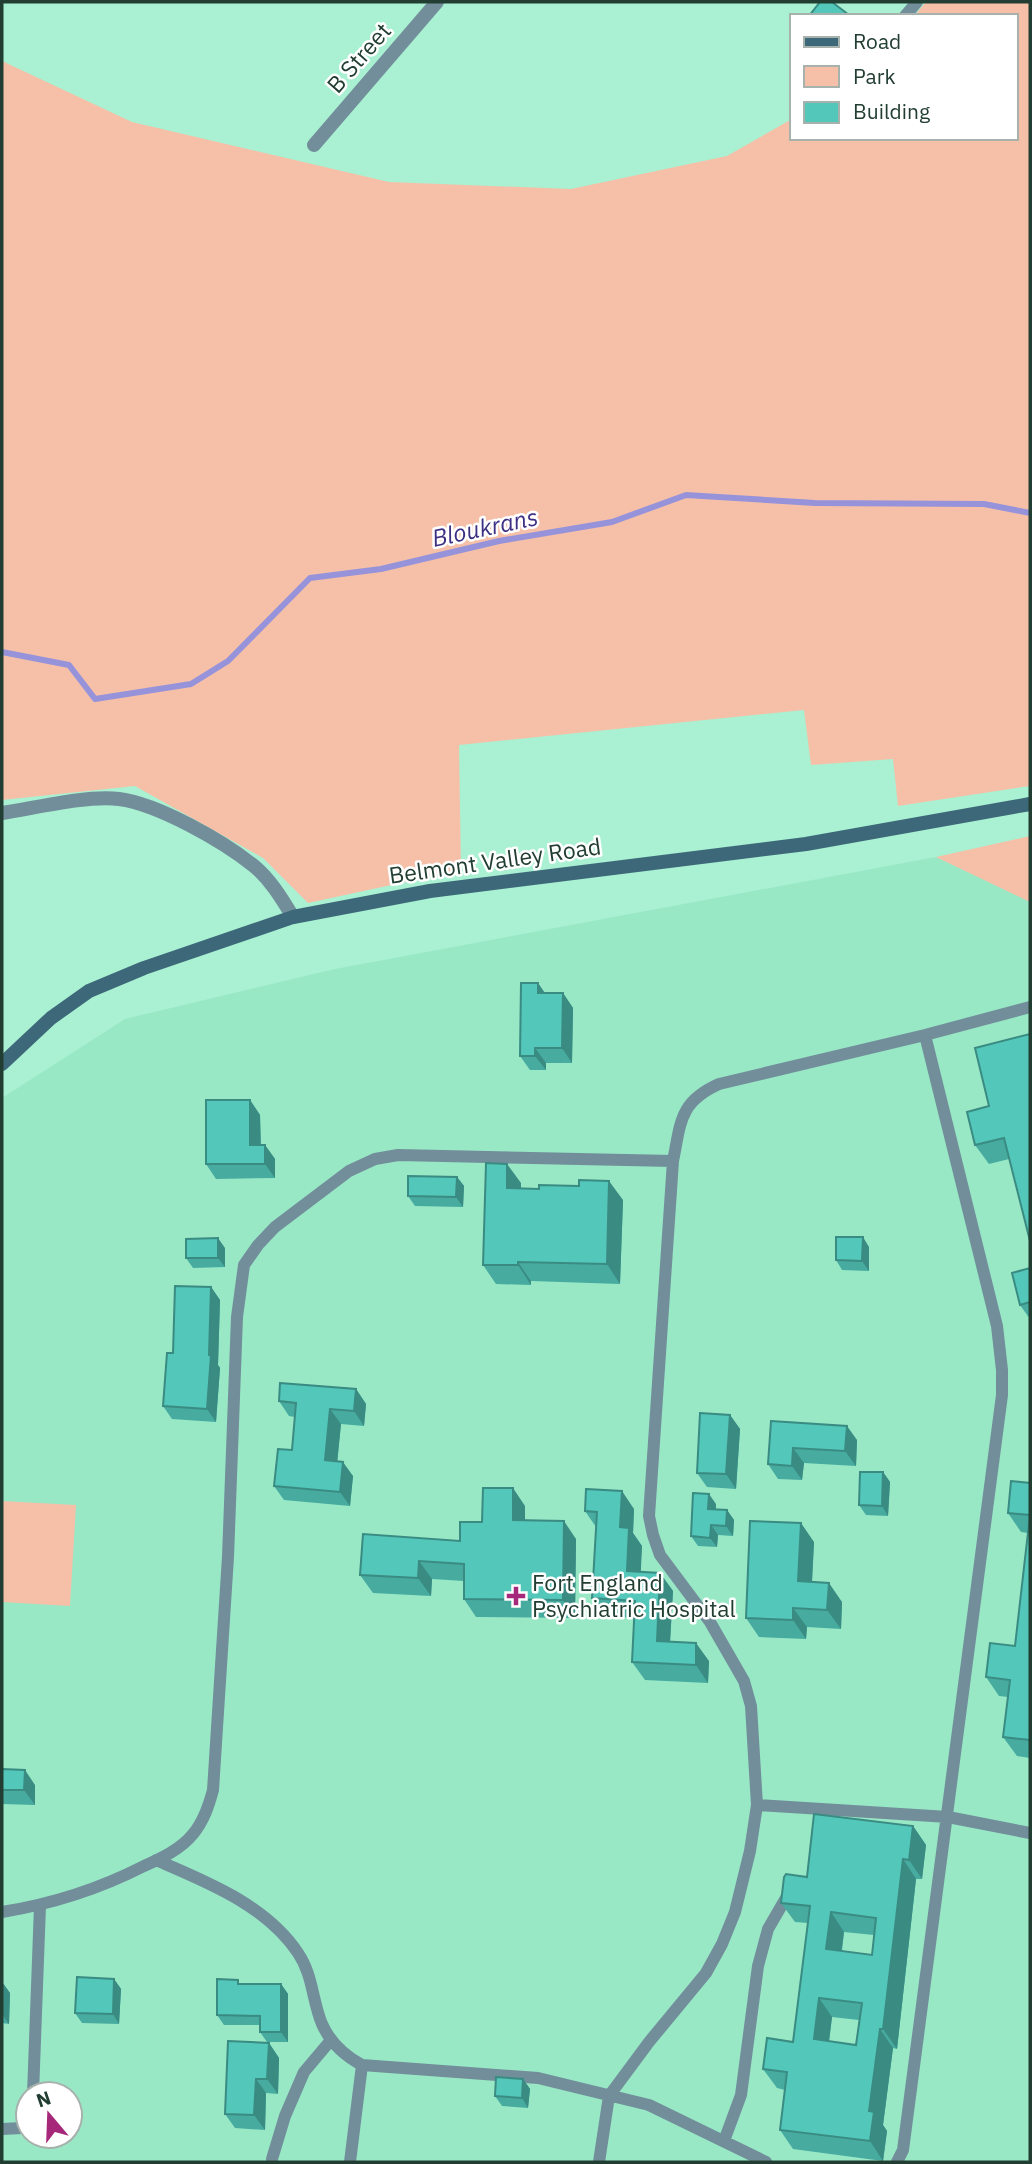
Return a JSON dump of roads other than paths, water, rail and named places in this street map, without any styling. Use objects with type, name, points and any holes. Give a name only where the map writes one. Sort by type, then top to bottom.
[{"type":"street","name":"B Street","points":[[314,145],[438,2]]},
{"type":"street","points":[[2,813],[79,801],[119,799],[150,808],[218,841],[255,867],[276,891],[293,917]]},
{"type":"street","name":"Belmont Valley Road","points":[[2,1064],[51,1018],[89,991],[144,968],[293,917],[430,891],[806,844],[1030,804]]},
{"type":"lane","points":[[599,2162],[609,2096],[706,1973],[722,1944],[738,1900],[750,1851],[757,1805],[752,1717],[744,1681],[710,1622],[660,1555],[649,1516],[673,1161],[683,1117],[690,1103],[702,1092],[719,1084],[1030,1007]]},
{"type":"lane","points":[[897,2162],[903,2150],[1002,1395],[1002,1370],[996,1326],[925,1035]]},
{"type":"lane","points":[[2,1912],[40,1906],[111,1883],[174,1851],[193,1834],[204,1818],[213,1790],[228,1556],[237,1317],[244,1265],[258,1245],[275,1227],[349,1171],[375,1159],[398,1155],[673,1161]]},
{"type":"lane","points":[[757,1805],[948,1817],[1030,1833]]},
{"type":"lane","points":[[156,1860],[232,1895],[265,1917],[299,1954],[310,1975],[322,2024],[331,2040],[346,2056],[362,2065],[538,2078],[649,2105],[766,2162]]},
{"type":"lane","points":[[724,2141],[741,2095],[758,1966],[768,1929],[792,1889]]},
{"type":"lane","points":[[34,2080],[40,1906]]},
{"type":"lane","points":[[272,2159],[285,2116],[304,2072],[331,2040]]},
{"type":"lane","points":[[350,2162],[362,2065]]},
{"type":"waterway","name":"Bloukrans","points":[[2,652],[69,665],[95,699],[191,684],[228,661],[310,578],[381,569],[499,541],[612,522],[686,495],[815,503],[984,504],[1030,513]]},
{"type":"place","name":"Fort England Psychiatric Hospital","points":[[516,1596]]}]
